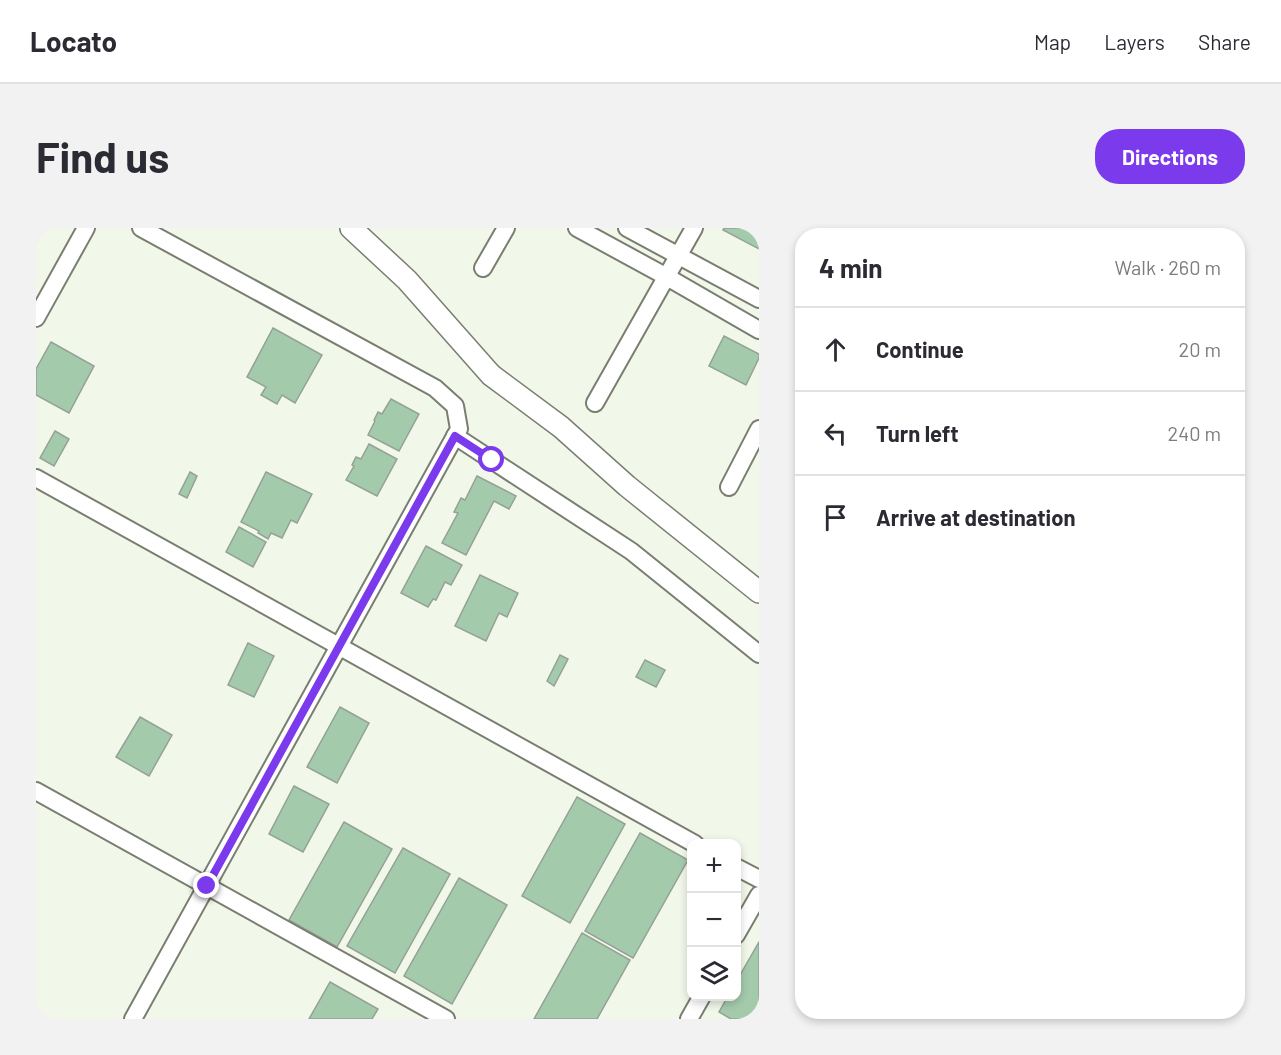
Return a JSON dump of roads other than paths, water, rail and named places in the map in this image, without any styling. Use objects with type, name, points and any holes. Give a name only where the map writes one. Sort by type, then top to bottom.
[{"type":"street","points":[[36,318],[86,228]]},
{"type":"street","points":[[133,1019],[459,429],[455,406],[435,388],[141,228]]},
{"type":"street","points":[[351,228],[407,280],[491,375],[561,427],[627,486],[759,592]]},
{"type":"street","points":[[483,268],[506,228]]},
{"type":"street","points":[[577,228],[759,330]]},
{"type":"street","points":[[627,228],[759,299]]},
{"type":"street","points":[[595,403],[694,228]]},
{"type":"street","points":[[729,487],[759,429]]},
{"type":"street","points":[[455,436],[631,551],[759,654]]},
{"type":"street","points":[[36,478],[688,839]]},
{"type":"street","points":[[36,791],[446,1019]]},
{"type":"street","points":[[741,870],[759,879]]},
{"type":"street","points":[[741,926],[759,895]]},
{"type":"street","points":[[689,1019],[699,1001]]}]
